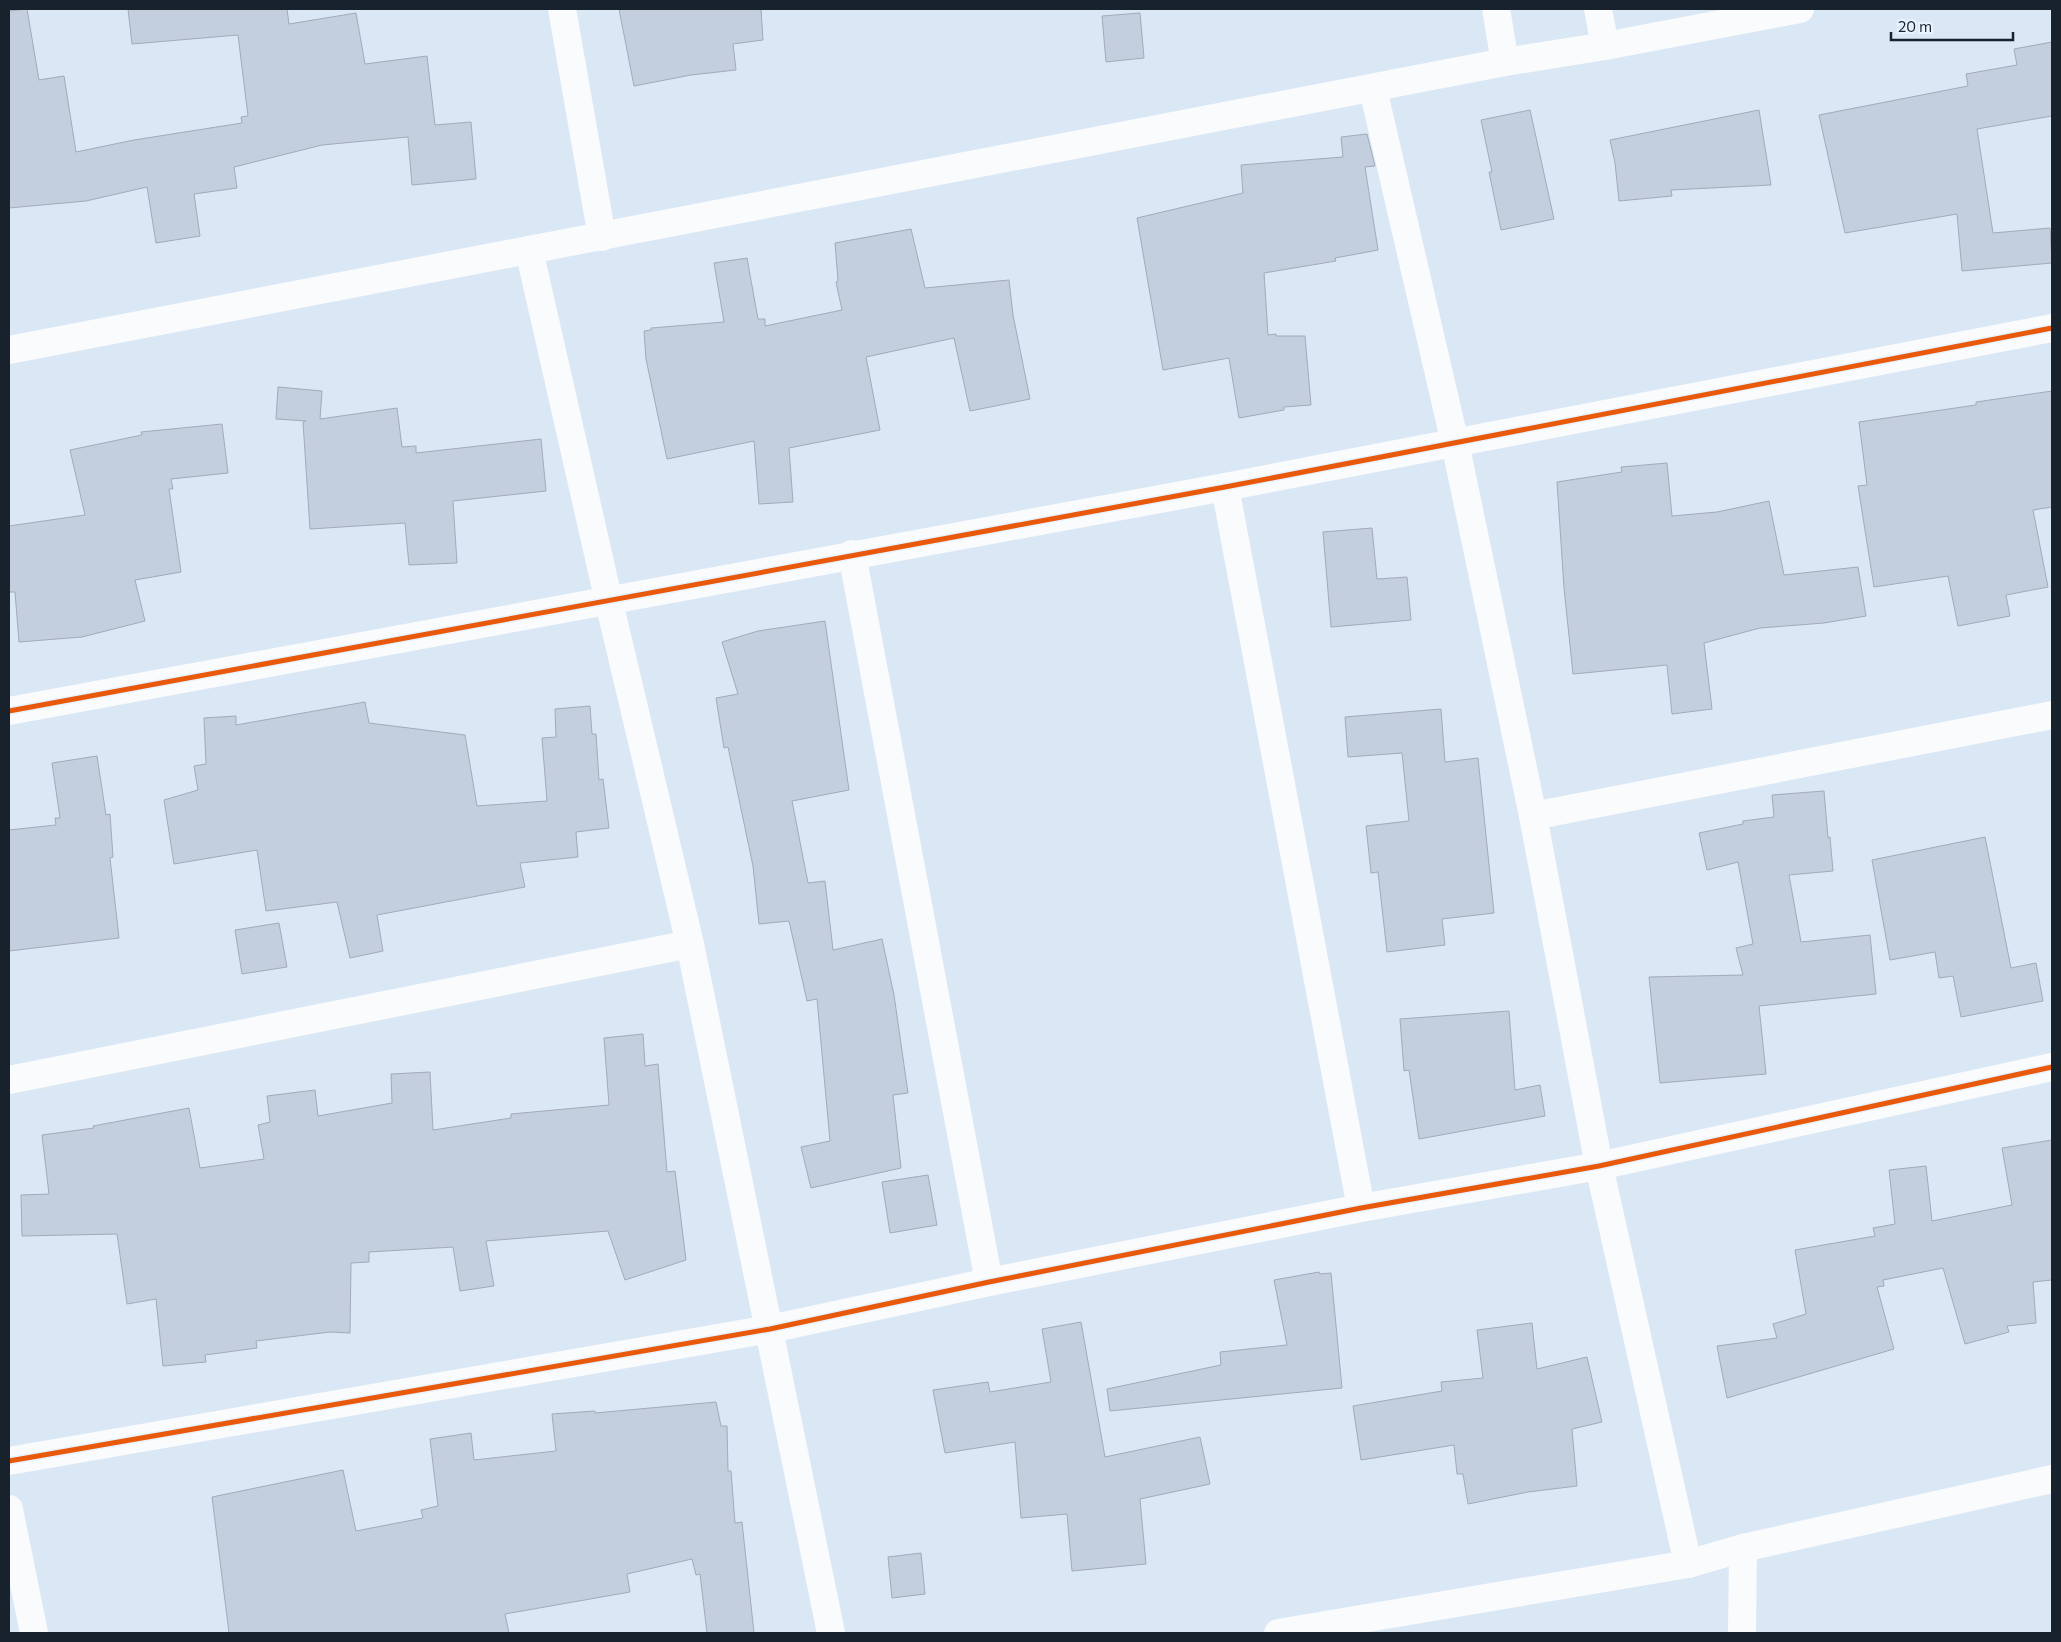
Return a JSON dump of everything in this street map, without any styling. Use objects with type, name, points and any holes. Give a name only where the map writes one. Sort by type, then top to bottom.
[{"type":"street","points":[[562,9],[602,237]]},
{"type":"street","points":[[1496,9],[1505,62]]},
{"type":"street","points":[[1598,9],[1605,46]]},
{"type":"street","points":[[9,350],[1374,89],[1505,62],[1605,46],[1800,9]]},
{"type":"street","points":[[1374,89],[1456,443],[1533,816],[1599,1166],[1688,1564]]},
{"type":"street","points":[[529,250],[609,602],[690,944],[831,1633]]},
{"type":"street","points":[[9,711],[609,602],[852,554],[1225,487],[2052,328]]},
{"type":"street","points":[[1225,487],[1361,1208]]},
{"type":"street","points":[[852,554],[989,1282]]},
{"type":"street","points":[[1533,816],[2052,715]]},
{"type":"street","points":[[9,1080],[690,944]]},
{"type":"street","points":[[9,1461],[770,1329],[989,1282],[1361,1208],[1599,1166],[2052,1067]]},
{"type":"street","points":[[1278,1633],[1688,1564],[1744,1548],[2052,1479]]},
{"type":"street","points":[[9,1509],[34,1633]]},
{"type":"street","points":[[1742,1633],[1744,1548]]},
{"type":"building","points":[[27,9],[39,80],[64,76],[76,152],[134,140],[242,123],[241,117],[248,116],[238,35],[132,44],[128,9],[287,9],[289,24],[356,13],[365,64],[427,56],[435,125],[471,122],[476,179],[412,185],[408,137],[322,145],[234,167],[237,188],[194,194],[200,236],[156,243],[147,187],[86,201],[9,208],[9,11]]},
{"type":"building","points":[[619,9],[761,9],[763,40],[733,44],[736,70],[691,75],[634,86]]},
{"type":"building","points":[[1140,13],[1144,58],[1106,62],[1102,16]]},
{"type":"building","points":[[2052,42],[2052,116],[1977,129],[1993,233],[2050,228],[2052,263],[1962,271],[1957,214],[1845,233],[1819,115],[1968,86],[1966,74],[2017,65],[2014,49]]},
{"type":"building","points":[[1530,110],[1554,219],[1501,230],[1489,172],[1492,172],[1481,120]]},
{"type":"building","points":[[1759,110],[1771,185],[1671,190],[1672,196],[1619,201],[1615,163],[1610,140]]},
{"type":"building","points":[[1367,134],[1375,166],[1365,167],[1378,250],[1335,258],[1336,261],[1264,273],[1268,335],[1305,336],[1311,405],[1284,407],[1284,410],[1239,418],[1229,358],[1163,370],[1137,218],[1243,193],[1241,165],[1343,157],[1341,137]]},
{"type":"building","points":[[911,229],[925,288],[1009,280],[1013,315],[1030,399],[970,411],[954,338],[866,357],[880,430],[789,448],[793,502],[759,504],[754,441],[667,459],[646,359],[644,331],[651,330],[651,328],[724,322],[714,263],[747,258],[758,319],[765,319],[765,326],[842,310],[836,282],[838,281],[835,243]]},
{"type":"building","points":[[278,387],[322,391],[320,419],[397,408],[402,447],[416,446],[416,453],[541,439],[546,491],[453,501],[457,563],[409,565],[405,523],[310,529],[303,422],[306,421],[276,419]]},
{"type":"building","points":[[2052,391],[2052,507],[2033,510],[2048,587],[2006,595],[2010,616],[1958,626],[1948,576],[1874,587],[1858,486],[1867,485],[1859,422],[1976,405],[1976,402]]},
{"type":"building","points":[[222,424],[228,473],[171,479],[173,489],[169,489],[181,572],[135,580],[145,621],[82,637],[19,642],[15,592],[9,592],[9,526],[85,515],[70,450],[142,435],[141,432]]},
{"type":"building","points":[[1667,463],[1672,516],[1717,512],[1769,501],[1784,575],[1858,567],[1866,616],[1824,623],[1760,628],[1704,643],[1712,709],[1672,714],[1667,665],[1573,674],[1564,588],[1557,482],[1622,472],[1621,467]]},
{"type":"building","points":[[1372,528],[1377,579],[1407,577],[1411,620],[1331,627],[1323,532]]},
{"type":"building","points":[[825,621],[849,790],[792,801],[808,883],[825,881],[833,950],[882,939],[894,995],[908,1093],[893,1095],[901,1168],[811,1188],[801,1147],[830,1141],[817,999],[807,1001],[789,921],[759,924],[753,866],[728,747],[724,748],[716,698],[738,694],[722,642],[758,631]]},
{"type":"building","points":[[365,702],[369,723],[465,735],[477,806],[547,801],[542,738],[556,737],[555,709],[590,706],[592,734],[596,734],[599,780],[603,779],[609,828],[576,832],[578,857],[520,863],[525,887],[377,915],[383,951],[350,958],[337,902],[266,911],[257,850],[174,864],[164,800],[198,790],[194,766],[206,764],[204,718],[236,716],[236,725]]},
{"type":"building","points":[[1441,709],[1445,762],[1478,758],[1494,913],[1442,919],[1445,945],[1387,952],[1378,872],[1371,873],[1366,826],[1409,821],[1402,753],[1348,757],[1345,717]]},
{"type":"building","points":[[97,756],[106,815],[110,814],[113,857],[110,858],[119,938],[9,951],[9,830],[56,825],[55,818],[60,818],[52,763]]},
{"type":"building","points":[[1824,791],[1833,871],[1789,875],[1801,942],[1870,935],[1876,994],[1759,1006],[1766,1074],[1660,1083],[1649,977],[1743,975],[1736,948],[1753,944],[1738,862],[1707,870],[1699,833],[1743,824],[1743,821],[1774,817],[1772,795]]},
{"type":"building","points":[[1985,837],[2011,968],[2036,963],[2043,1001],[1961,1017],[1953,976],[1939,978],[1935,952],[1890,960],[1872,860]]},
{"type":"building","points":[[279,923],[287,967],[242,974],[235,930]]},
{"type":"building","points":[[1509,1011],[1515,1090],[1540,1085],[1545,1116],[1419,1139],[1409,1070],[1404,1071],[1400,1019]]},
{"type":"building","points":[[643,1034],[645,1066],[658,1064],[667,1172],[675,1171],[686,1260],[625,1280],[608,1231],[486,1241],[494,1286],[460,1291],[453,1247],[369,1252],[369,1262],[351,1263],[350,1333],[330,1332],[256,1341],[257,1348],[205,1355],[206,1362],[163,1366],[156,1299],[127,1304],[117,1234],[22,1236],[21,1195],[49,1194],[42,1135],[94,1128],[93,1126],[189,1108],[200,1168],[264,1159],[258,1125],[270,1122],[267,1096],[315,1090],[318,1116],[392,1103],[391,1074],[430,1072],[433,1130],[511,1118],[511,1114],[609,1105],[604,1038]]},
{"type":"building","points":[[2052,1140],[2052,1280],[2033,1282],[2036,1323],[2007,1326],[2009,1332],[1965,1344],[1943,1268],[1883,1280],[1884,1286],[1877,1287],[1894,1349],[1727,1398],[1717,1346],[1777,1338],[1773,1324],[1806,1314],[1795,1250],[1875,1236],[1873,1228],[1895,1224],[1889,1170],[1926,1166],[1932,1221],[2012,1205],[2002,1148]]},
{"type":"building","points":[[928,1175],[937,1225],[890,1233],[882,1182]]},
{"type":"building","points":[[1319,1272],[1320,1274],[1331,1273],[1342,1388],[1110,1411],[1107,1389],[1221,1365],[1220,1352],[1287,1345],[1274,1280]]},
{"type":"building","points":[[1081,1322],[1105,1457],[1200,1437],[1210,1484],[1140,1499],[1146,1564],[1072,1571],[1067,1514],[1021,1518],[1015,1442],[945,1453],[933,1390],[988,1382],[990,1392],[1051,1382],[1042,1329]]},
{"type":"building","points":[[1532,1323],[1537,1369],[1587,1357],[1602,1422],[1572,1429],[1577,1486],[1528,1492],[1468,1504],[1463,1474],[1457,1474],[1454,1445],[1361,1460],[1353,1406],[1442,1391],[1441,1382],[1483,1378],[1477,1330]]},
{"type":"building","points":[[716,1402],[721,1426],[727,1426],[728,1471],[731,1471],[735,1523],[742,1522],[754,1633],[707,1633],[700,1574],[696,1575],[692,1559],[627,1574],[630,1592],[505,1614],[509,1633],[229,1633],[212,1497],[343,1470],[356,1531],[423,1518],[421,1510],[438,1506],[430,1439],[471,1433],[474,1460],[556,1451],[552,1414],[595,1411],[595,1413]]},
{"type":"building","points":[[921,1553],[925,1594],[892,1598],[888,1557]]},
{"type":"cycle path","points":[[9,711],[1225,487],[2052,328]]},
{"type":"cycle path","points":[[9,1461],[770,1329],[989,1282],[1361,1208],[1599,1166],[2052,1067]]}]
